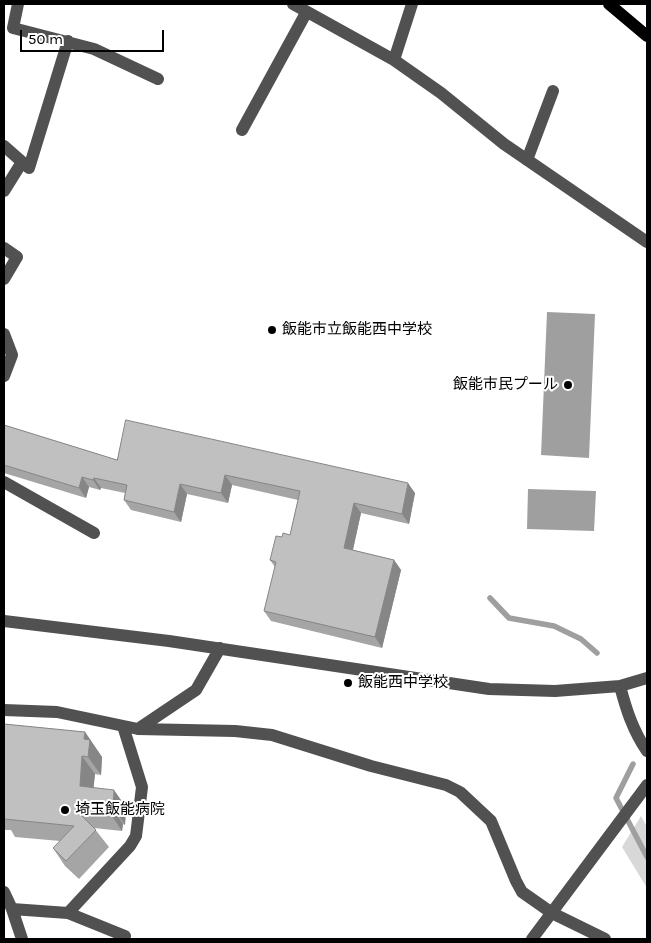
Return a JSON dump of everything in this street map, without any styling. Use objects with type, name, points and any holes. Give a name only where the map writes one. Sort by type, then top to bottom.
[{"type":"main road","points":[[609,4],[647,36]]},
{"type":"street","points":[[18,4],[13,28],[94,49],[158,79]]},
{"type":"street","points":[[293,4],[306,13],[394,60],[441,93],[504,144],[647,242]]},
{"type":"street","points":[[394,60],[412,4]]},
{"type":"street","points":[[242,130],[306,13]]},
{"type":"street","points":[[4,146],[29,168],[68,41]]},
{"type":"street","points":[[527,160],[553,91]]},
{"type":"street","points":[[4,191],[22,162]]},
{"type":"street","points":[[4,248],[16,257],[4,279]]},
{"type":"street","points":[[4,334],[12,355],[4,376]]},
{"type":"street","points":[[4,482],[94,533]]},
{"type":"street","points":[[4,621],[220,648],[489,690],[554,691],[620,686],[647,678]]},
{"type":"street","points":[[138,729],[196,690],[220,648]]},
{"type":"street","points":[[620,686],[628,717],[636,735],[647,751]]},
{"type":"street","points":[[4,710],[57,712],[138,729],[235,731],[272,735],[371,766],[446,785],[460,792],[491,821],[522,892],[552,913],[605,939]]},
{"type":"street","points":[[68,913],[130,846],[136,836],[142,787],[124,726]]},
{"type":"street","points":[[532,939],[647,784]]},
{"type":"street","points":[[4,892],[22,939]]},
{"type":"street","points":[[12,909],[68,913],[126,936]]},
{"type":"shaded area","name":"飯能市民プール","points":[[547,312],[595,314],[589,458],[541,455]]},
{"type":"shaded area","points":[[528,489],[596,491],[594,531],[527,529]]},
{"type":"shaded area","points":[[641,816],[647,827],[647,888],[622,847]]},
{"type":"building","points":[[126,420],[408,483],[402,514],[354,503],[344,548],[394,560],[375,637],[264,611],[276,562],[270,560],[276,536],[282,537],[283,533],[290,535],[300,491],[225,475],[221,493],[180,484],[174,512],[124,500],[127,485],[82,477],[79,488],[4,465],[4,425],[117,460]]},
{"type":"building","name":"埼玉飯能病院","points":[[4,724],[85,732],[84,739],[90,740],[88,757],[82,756],[80,786],[114,790],[113,807],[111,807],[110,813],[75,809],[96,830],[66,861],[53,848],[74,826],[4,819]]},
{"type":"waterway","points":[[490,598],[509,618],[554,626],[581,639],[597,653]]},
{"type":"waterway","points":[[633,764],[616,798],[647,857]]},
{"type":"place","name":"飯能市立飯能西中学校","points":[[272,330]]},
{"type":"place","name":"飯能市民プール","points":[[568,385]]},
{"type":"place","name":"飯能西中学校","points":[[348,683]]},
{"type":"place","name":"埼玉飯能病院","points":[[65,810]]}]
